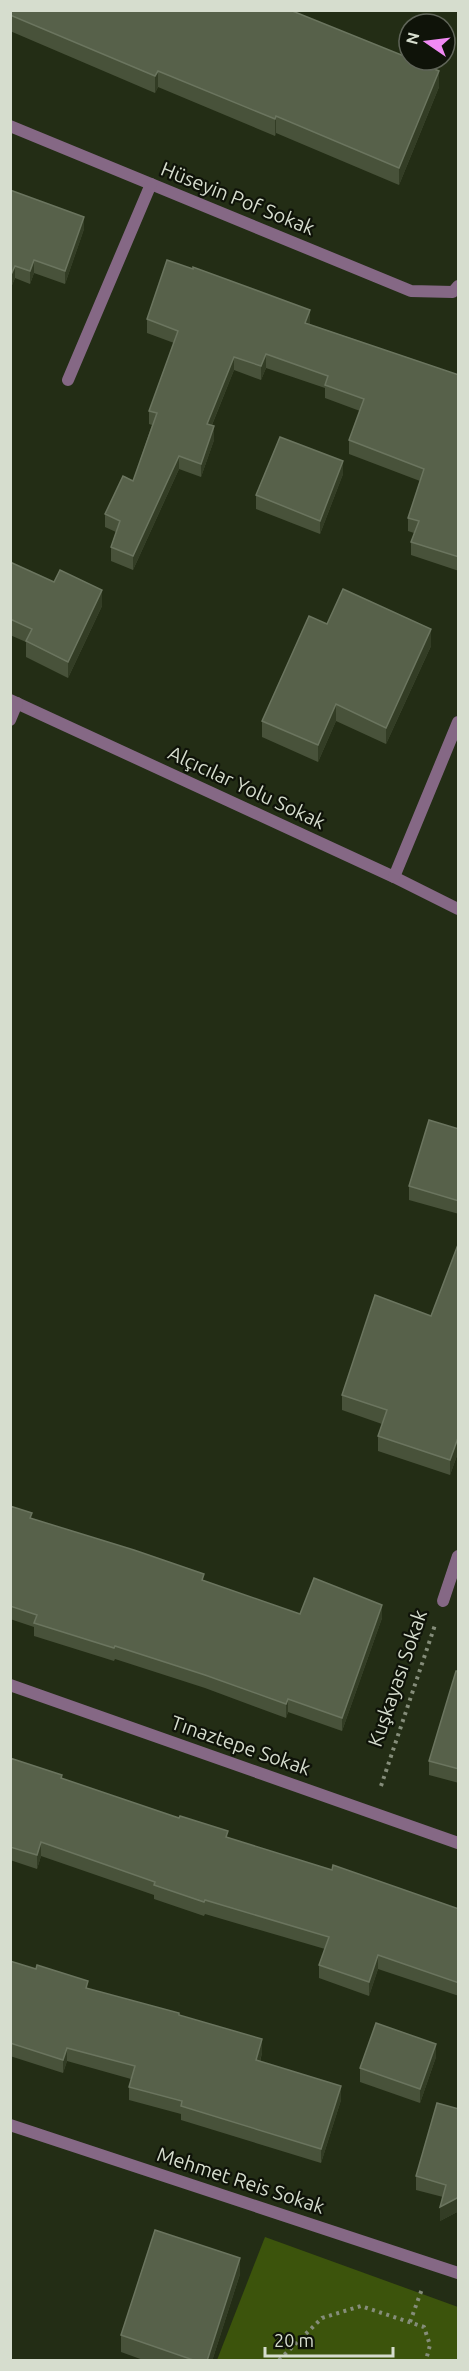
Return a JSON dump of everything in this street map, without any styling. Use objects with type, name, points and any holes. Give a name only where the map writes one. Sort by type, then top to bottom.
[{"type":"street","name":"Hüseyin Pof Sokak","points":[[10,126],[411,291],[456,289]]},
{"type":"street","points":[[68,380],[151,184]]},
{"type":"street","points":[[10,720],[14,702]]},
{"type":"street","name":"Alçıcılar Yolu Sokak","points":[[14,702],[394,876],[459,909]]},
{"type":"street","points":[[394,876],[459,722]]},
{"type":"street","name":"Kuşkayası Sokak","points":[[443,1602],[459,1556]]},
{"type":"street","name":"Tınaztepe Sokak","points":[[10,1686],[459,1843]]},
{"type":"street","name":"Mehmet Reis Sokak","points":[[10,2125],[459,2273]]},
{"type":"path","name":"Kuşkayası Sokak","points":[[372,1812],[443,1602]]},
{"type":"path","points":[[279,2361],[322,2318],[361,2306],[424,2327],[430,2345],[426,2361]]},
{"type":"green space","points":[[265,2237],[458,2307],[458,2360],[217,2360]]},
{"type":"building","points":[[10,10],[290,10],[397,53],[397,72],[439,72],[399,168],[276,116],[275,119],[158,71],[155,76],[10,15]]},
{"type":"building","points":[[10,190],[84,217],[65,271],[34,260],[30,271],[15,266],[10,277]]},
{"type":"building","points":[[167,260],[193,269],[193,267],[310,310],[305,323],[459,375],[459,557],[411,542],[419,521],[408,518],[424,469],[349,440],[364,399],[325,385],[328,376],[266,354],[261,366],[234,357],[207,424],[214,426],[201,464],[179,456],[133,556],[111,547],[120,521],[105,514],[123,476],[133,481],[157,413],[149,411],[178,331],[147,319]]},
{"type":"building","points":[[280,437],[343,461],[320,521],[256,495]]},
{"type":"building","points":[[10,562],[54,582],[60,570],[102,590],[68,662],[26,641],[32,629],[10,619]]},
{"type":"building","points":[[343,589],[431,629],[386,728],[336,704],[318,745],[262,721],[309,616],[327,624]]},
{"type":"building","points":[[429,1120],[459,1129],[459,1201],[409,1186]]},
{"type":"building","points":[[459,1242],[459,1435],[450,1460],[378,1436],[387,1410],[342,1395],[375,1295],[431,1316]]},
{"type":"building","points":[[10,1506],[32,1513],[30,1518],[204,1574],[202,1580],[300,1614],[314,1578],[382,1605],[342,1718],[288,1699],[286,1704],[115,1646],[114,1648],[34,1623],[37,1615],[10,1606]]},
{"type":"building","points":[[456,1671],[459,1671],[459,1769],[429,1761]]},
{"type":"building","points":[[10,1758],[179,1818],[180,1816],[228,1831],[226,1837],[332,1870],[333,1865],[459,1909],[459,1983],[378,1955],[369,1982],[319,1965],[329,1937],[205,1900],[204,1902],[154,1885],[155,1882],[41,1842],[37,1855],[10,1847]]},
{"type":"building","points":[[10,1961],[36,1969],[37,1965],[88,1981],[86,1988],[179,2013],[179,2015],[262,2039],[256,2060],[341,2086],[321,2149],[181,2106],[182,2101],[129,2087],[135,2066],[67,2048],[63,2060],[10,2043]]},
{"type":"building","points":[[376,2023],[436,2044],[420,2089],[360,2068]]},
{"type":"building","points":[[437,2103],[459,2109],[459,2197],[440,2207],[446,2185],[416,2176]]},
{"type":"building","points":[[155,2230],[240,2258],[207,2361],[196,2361],[121,2335]]}]
